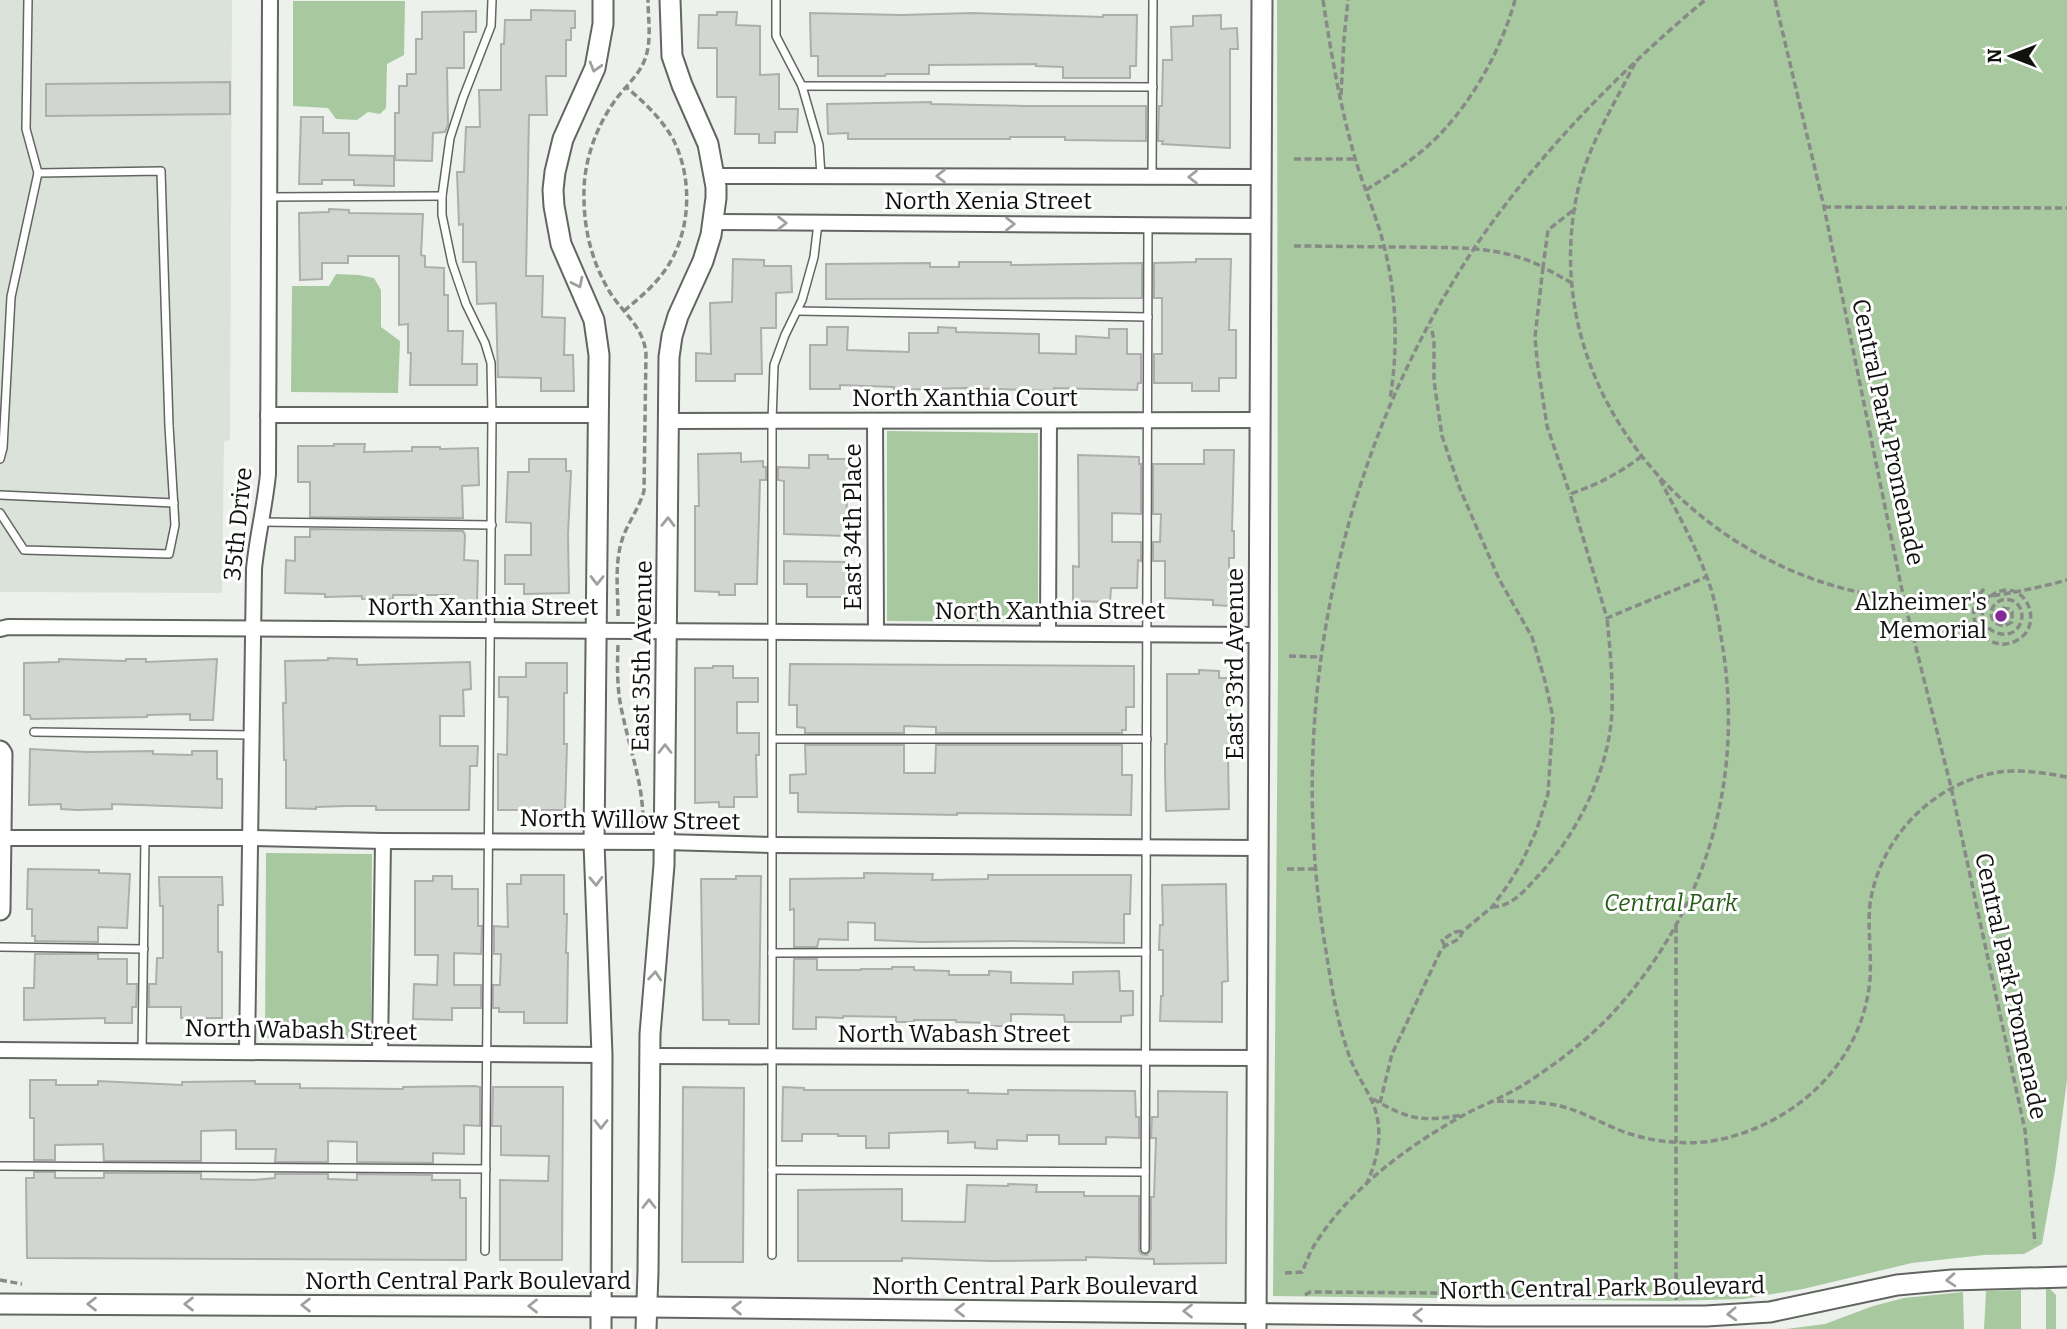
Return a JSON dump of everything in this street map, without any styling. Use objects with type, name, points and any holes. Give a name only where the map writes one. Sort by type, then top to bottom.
[{"type":"street","name":"35th Drive","points":[[247,1052],[254,569],[268,474],[270,0]]},
{"type":"street","name":"East 35th Avenue","points":[[601,1329],[602,1055],[594,843],[598,338],[589,306],[561,244],[553,190],[564,139],[595,68],[603,24],[603,0]]},
{"type":"street","name":"East 35th Avenue","points":[[646,1329],[650,1034],[665,842],[669,358],[678,316],[703,261],[714,222],[716,198],[708,144],[681,85],[672,56],[670,0]]},
{"type":"street","name":"East 33rd Avenue","points":[[1256,1320],[1262,0]]},
{"type":"street","name":"North Xenia Street","points":[[714,176],[1261,177]]},
{"type":"street","name":"North Xenia Street","points":[[714,222],[1261,226]]},
{"type":"street","points":[[268,415],[599,415]]},
{"type":"street","name":"North Xanthia Court","points":[[669,421],[1261,420]]},
{"type":"street","name":"East 34th Place","points":[[875,421],[876,632]]},
{"type":"street","points":[[1048,633],[1049,421]]},
{"type":"street","name":"North Xanthia Street","points":[[0,629],[254,628],[1260,635]]},
{"type":"street","points":[[0,751],[0,910]]},
{"type":"street","name":"North Willow Street","points":[[1,838],[145,837],[1259,848]]},
{"type":"street","points":[[380,1053],[383,841]]},
{"type":"street","name":"North Wabash Street","points":[[0,1050],[602,1055]]},
{"type":"street","name":"North Wabash Street","points":[[650,1056],[1258,1058]]},
{"type":"street","name":"North Central Park Boulevard","points":[[0,1304],[647,1307],[1256,1320],[1487,1316],[1676,1322],[1706,1316],[1770,1312],[1896,1285],[1952,1280],[2067,1277]]},
{"type":"lane","points":[[0,459],[4,448],[11,297],[38,173],[26,129],[28,0]]},
{"type":"lane","points":[[485,1251],[491,363],[452,263],[442,215],[442,196],[450,138],[491,26],[492,0]]},
{"type":"lane","points":[[776,0],[776,36],[802,86],[819,145],[821,176]]},
{"type":"lane","points":[[1152,177],[1153,0]]},
{"type":"lane","points":[[802,86],[1153,88]]},
{"type":"lane","points":[[0,513],[24,550],[169,554],[175,525],[161,171],[38,173]]},
{"type":"lane","points":[[269,197],[442,196]]},
{"type":"lane","points":[[772,1255],[774,365],[802,300],[814,257],[818,223]]},
{"type":"lane","points":[[1145,1249],[1148,225]]},
{"type":"lane","points":[[797,311],[1148,317]]},
{"type":"lane","points":[[0,495],[174,503]]},
{"type":"lane","points":[[261,522],[492,525]]},
{"type":"lane","points":[[34,732],[252,736]]},
{"type":"lane","points":[[773,739],[1146,739]]},
{"type":"lane","points":[[142,1051],[145,837]]},
{"type":"lane","points":[[0,947],[144,949]]},
{"type":"lane","points":[[772,953],[1146,953]]},
{"type":"lane","points":[[0,1166],[486,1169]]},
{"type":"lane","points":[[772,1170],[1145,1172]]},
{"type":"path","points":[[618,616],[619,551],[627,528],[642,500],[645,479],[645,344],[638,327],[602,279],[590,246],[584,214],[584,194],[585,175],[604,118],[639,71],[647,55],[648,0]]},
{"type":"path","points":[[1324,0],[1341,101],[1391,275],[1395,327],[1389,405]]},
{"type":"path","points":[[1341,101],[1348,0]]},
{"type":"path","points":[[1366,190],[1405,165],[1443,132],[1471,95],[1509,22],[1516,0]]},
{"type":"path","points":[[1366,1185],[1378,1151],[1377,1114],[1351,1061],[1337,1011],[1320,915],[1312,792],[1313,734],[1321,657],[1332,589],[1345,538],[1362,479],[1389,405],[1430,325],[1475,248],[1527,178],[1576,121],[1638,58],[1705,0]]},
{"type":"path","name":"Central Park Promenade","points":[[1775,0],[1824,207],[1905,600],[1951,787],[2025,1130],[2035,1243]]},
{"type":"path","points":[[1285,1273],[1302,1272],[1313,1247],[1330,1222],[1398,1157],[1465,1115],[1526,1084],[1574,1049],[1609,1016],[1662,949],[1694,889],[1710,846],[1723,795],[1728,758],[1727,672],[1716,613],[1706,577],[1658,477],[1622,430],[1591,372],[1580,336],[1572,284],[1572,240],[1577,193],[1588,159],[1638,58]]},
{"type":"path","points":[[624,311],[652,287],[673,258],[684,224],[687,190],[680,156],[669,133],[655,114],[626,87]]},
{"type":"path","points":[[1294,159],[1356,159]]},
{"type":"path","points":[[1824,207],[2067,208]]},
{"type":"path","points":[[1492,908],[1505,906],[1514,900],[1567,841],[1592,790],[1608,740],[1612,712],[1612,668],[1607,618],[1547,426],[1535,337],[1548,230],[1576,208]]},
{"type":"path","points":[[1294,246],[1475,248],[1506,252],[1524,257],[1572,284]]},
{"type":"path","points":[[1380,1103],[1392,1054],[1445,946],[1442,940],[1455,932],[1463,932],[1492,908],[1522,862],[1537,829],[1548,794],[1553,717],[1532,637],[1499,579],[1460,489],[1442,436],[1434,380],[1434,340],[1430,325]]},
{"type":"path","points":[[1570,494],[1619,474],[1642,456]]},
{"type":"path","points":[[1658,477],[1698,513],[1753,553],[1789,571],[1828,585],[1905,600],[1977,599],[1989,598],[2003,598],[2018,605],[2022,616],[2018,627],[2003,635],[1992,632],[1984,623],[1982,611],[1989,598],[1997,592],[2003,590],[2017,593],[2028,603],[2030,609],[2030,624],[2023,636],[2009,643],[1994,642],[1978,630],[1973,616],[1977,599],[1984,589]]},
{"type":"path","points":[[1607,618],[1706,577]]},
{"type":"path","points":[[1991,611],[2000,614],[2002,608],[2009,609],[2013,616],[2012,622],[2004,626],[1994,623],[1992,619],[1991,611],[1995,603],[2017,593],[2067,580]]},
{"type":"path","points":[[618,645],[619,695],[642,795],[643,829]]},
{"type":"path","points":[[1289,656],[1321,657]]},
{"type":"path","points":[[1494,1101],[1559,1106],[1636,1136],[1677,1142],[1715,1141],[1767,1124],[1804,1101],[1836,1068],[1849,1046],[1865,1007],[1869,989],[1870,904],[1882,864],[1915,815],[1934,798],[1964,781],[2000,772],[2033,772],[2067,777]]},
{"type":"path","points":[[1287,869],[1315,869]]},
{"type":"path","points":[[1676,924],[1676,1322]]},
{"type":"path","points":[[1371,1098],[1395,1112],[1413,1118],[1432,1120],[1465,1115]]},
{"type":"path","points":[[0,1280],[27,1285]]},
{"type":"path","points":[[1303,1296],[1310,1292],[1572,1293],[1625,1296],[1635,1300]]},
{"type":"shaded area","points":[[0,0],[232,0],[230,440],[224,441],[222,593],[0,592]]},
{"type":"green space","name":"Central Park","points":[[1277,0],[2067,0],[2067,1080],[2042,1244],[2024,1254],[1984,1255],[1912,1263],[1803,1289],[1743,1299],[1669,1301],[1273,1296],[1278,672]]},
{"type":"green space","points":[[293,1],[405,1],[404,55],[387,64],[386,108],[380,114],[368,112],[357,120],[336,119],[328,108],[293,106]]},
{"type":"green space","points":[[336,274],[374,278],[381,290],[381,327],[400,341],[398,393],[291,392],[292,286],[329,286]]},
{"type":"green space","points":[[887,431],[1038,433],[1038,622],[887,621]]},
{"type":"green space","points":[[266,853],[372,854],[371,1038],[265,1038]]},
{"type":"green space","points":[[2046,1289],[2056,1295],[2056,1329],[2046,1329]]},
{"type":"green space","points":[[2021,1290],[2021,1329],[1984,1329],[1986,1291]]},
{"type":"green space","points":[[1963,1292],[1964,1329],[1786,1329],[1825,1324],[1904,1298]]},
{"type":"building","points":[[531,10],[575,11],[575,28],[571,28],[571,40],[566,40],[566,76],[546,76],[547,115],[529,115],[526,276],[543,276],[542,317],[565,318],[564,355],[573,355],[574,391],[541,391],[541,378],[498,377],[496,303],[477,304],[476,262],[463,262],[463,224],[459,225],[457,172],[464,172],[466,127],[480,127],[479,90],[501,90],[501,44],[504,44],[505,20],[531,20]]},
{"type":"building","points":[[476,11],[476,32],[464,32],[464,68],[447,68],[448,125],[445,132],[433,133],[432,161],[395,160],[395,113],[399,113],[399,86],[407,86],[407,74],[416,74],[416,39],[422,39],[422,12]]},
{"type":"building","points":[[717,12],[737,12],[736,25],[760,26],[760,75],[779,74],[779,109],[798,109],[797,132],[775,132],[775,143],[759,143],[759,134],[735,134],[736,97],[717,97],[717,48],[698,48],[699,15],[717,15]]},
{"type":"building","points":[[810,13],[972,13],[1103,17],[1137,15],[1136,66],[1130,66],[1130,78],[1063,78],[1063,67],[1036,64],[929,65],[929,74],[818,76],[818,56],[811,56]]},
{"type":"building","points":[[1221,15],[1221,29],[1237,28],[1238,49],[1230,49],[1230,148],[1162,144],[1163,141],[1158,141],[1159,106],[1162,106],[1163,60],[1172,60],[1171,27],[1193,26],[1193,16]]},
{"type":"building","points":[[230,82],[230,114],[46,116],[46,84]]},
{"type":"building","points":[[931,102],[1025,106],[1146,106],[1146,141],[1065,140],[1065,137],[848,139],[848,133],[828,134],[827,104]]},
{"type":"building","points":[[301,117],[323,117],[323,133],[349,133],[349,155],[394,156],[394,186],[354,185],[354,180],[322,180],[322,184],[299,184]]},
{"type":"building","points":[[329,209],[349,210],[349,213],[423,214],[421,255],[425,256],[425,267],[444,268],[444,295],[448,295],[448,331],[463,331],[462,364],[477,364],[477,385],[410,385],[408,324],[399,325],[399,256],[348,256],[348,263],[322,263],[322,279],[300,280],[299,213],[329,212]]},
{"type":"building","points":[[733,259],[764,260],[764,266],[791,266],[792,292],[776,293],[776,328],[761,328],[762,374],[735,374],[735,381],[696,381],[696,353],[711,354],[710,303],[732,302]]},
{"type":"building","points":[[1196,259],[1231,259],[1229,330],[1236,330],[1236,378],[1219,378],[1219,391],[1192,391],[1192,383],[1154,383],[1154,354],[1162,354],[1162,298],[1154,298],[1154,263],[1196,262]]},
{"type":"building","points":[[959,262],[1011,262],[1011,265],[1142,263],[1142,298],[826,299],[826,264],[930,263],[930,267],[959,267]]},
{"type":"building","points":[[827,327],[848,327],[847,350],[909,352],[909,333],[938,333],[938,327],[956,328],[956,332],[1039,334],[1039,353],[1076,354],[1076,336],[1109,338],[1109,329],[1127,329],[1127,354],[1141,354],[1141,383],[1138,383],[1137,390],[894,390],[894,387],[840,385],[840,389],[810,389],[810,345],[827,345]]},
{"type":"building","points":[[365,444],[364,452],[412,451],[412,447],[478,448],[479,485],[462,486],[463,518],[310,517],[310,482],[298,482],[298,446]]},
{"type":"building","points":[[1204,450],[1234,450],[1234,558],[1229,558],[1229,606],[1213,605],[1213,600],[1165,598],[1165,561],[1153,561],[1153,542],[1160,542],[1161,514],[1153,514],[1153,464],[1204,464]]},
{"type":"building","points":[[741,453],[741,462],[763,461],[763,467],[766,467],[766,480],[760,480],[757,584],[735,584],[735,595],[695,591],[695,506],[699,506],[698,454]]},
{"type":"building","points":[[809,455],[848,459],[846,536],[784,534],[784,481],[778,480],[778,467],[809,468]]},
{"type":"building","points":[[1078,455],[1139,457],[1141,464],[1141,514],[1112,513],[1112,542],[1141,542],[1137,588],[1111,588],[1110,602],[1073,601],[1073,566],[1079,567]]},
{"type":"building","points":[[529,459],[566,459],[566,471],[571,471],[569,593],[524,594],[524,584],[505,584],[505,555],[531,555],[531,523],[506,522],[508,472],[529,472]]},
{"type":"building","points":[[310,529],[463,531],[464,560],[478,561],[477,602],[447,601],[448,595],[393,595],[393,599],[362,599],[362,596],[325,597],[325,594],[285,593],[286,560],[295,561],[295,537],[310,537]]},
{"type":"building","points":[[784,561],[848,562],[848,597],[807,597],[807,584],[784,584]]},
{"type":"building","points":[[59,659],[146,659],[146,662],[217,659],[213,720],[190,720],[190,714],[31,719],[30,715],[24,715],[24,663],[59,662]]},
{"type":"building","points":[[357,659],[357,665],[470,662],[471,689],[463,690],[464,716],[440,716],[440,746],[478,746],[477,766],[470,766],[469,810],[376,810],[376,806],[286,808],[283,703],[286,703],[285,661]]},
{"type":"building","points":[[526,663],[567,663],[567,693],[564,693],[564,744],[567,744],[565,810],[498,810],[498,754],[507,755],[508,697],[499,697],[499,677],[526,677]]},
{"type":"building","points":[[790,664],[1134,666],[1134,707],[1126,707],[1126,730],[1122,730],[1122,733],[936,733],[936,727],[904,726],[904,733],[805,733],[805,728],[797,727],[797,705],[789,705]]},
{"type":"building","points":[[733,666],[733,678],[758,678],[758,702],[737,702],[737,733],[759,733],[759,755],[756,755],[757,797],[734,797],[734,807],[719,807],[719,802],[695,803],[695,668]]},
{"type":"building","points":[[1199,670],[1219,671],[1219,678],[1231,678],[1229,809],[1166,811],[1167,674],[1199,674]]},
{"type":"building","points":[[805,745],[904,745],[904,773],[935,773],[936,745],[1122,745],[1122,775],[1132,775],[1131,815],[798,812],[798,793],[790,793],[790,775],[806,774]]},
{"type":"building","points":[[30,749],[153,751],[153,754],[192,755],[192,751],[217,751],[217,779],[222,779],[222,808],[112,804],[112,809],[77,810],[61,809],[61,804],[29,805]]},
{"type":"building","points":[[28,869],[99,870],[99,873],[130,874],[127,928],[98,927],[98,942],[35,941],[35,936],[32,936],[32,909],[27,909]]},
{"type":"building","points":[[864,873],[933,874],[932,880],[988,879],[988,875],[1131,875],[1130,914],[1124,914],[1124,943],[875,940],[875,923],[848,922],[848,940],[819,939],[817,947],[794,947],[794,909],[790,910],[790,879],[864,878]]},
{"type":"building","points":[[521,875],[564,875],[568,953],[567,1023],[524,1023],[524,1012],[499,1012],[499,1008],[493,1008],[493,985],[500,985],[501,954],[494,954],[494,926],[508,927],[507,884],[521,884]]},
{"type":"building","points":[[433,876],[452,876],[452,889],[478,889],[478,926],[482,926],[481,954],[454,953],[454,985],[481,985],[481,1008],[452,1008],[452,1020],[413,1019],[414,984],[437,985],[438,955],[415,955],[415,881],[433,881]]},
{"type":"building","points":[[736,876],[761,876],[759,1024],[729,1024],[729,1020],[703,1020],[701,879],[736,879]]},
{"type":"building","points":[[159,877],[222,877],[223,905],[218,905],[218,952],[222,952],[222,1018],[181,1018],[181,1007],[149,1007],[149,984],[156,984],[157,958],[163,958],[163,906],[160,906]]},
{"type":"building","points":[[1226,884],[1228,981],[1222,982],[1222,1022],[1160,1021],[1163,996],[1163,950],[1159,950],[1160,925],[1163,925],[1162,885]]},
{"type":"building","points":[[35,954],[98,954],[98,959],[127,959],[127,984],[137,984],[132,1023],[105,1023],[105,1018],[24,1020],[24,988],[34,988]]},
{"type":"building","points":[[794,959],[817,959],[817,970],[914,967],[914,970],[949,971],[949,975],[1011,972],[1011,983],[1073,984],[1073,972],[1119,971],[1120,991],[1133,991],[1133,1015],[1121,1016],[1121,1022],[1065,1022],[1064,1015],[1011,1014],[1011,1026],[989,1026],[989,1023],[956,1020],[896,1022],[896,1017],[816,1017],[816,1029],[793,1029]]},
{"type":"building","points":[[30,1080],[56,1080],[56,1085],[98,1085],[98,1081],[182,1085],[182,1082],[255,1081],[255,1084],[300,1084],[300,1088],[403,1089],[475,1086],[480,1087],[480,1126],[464,1125],[464,1154],[433,1153],[433,1163],[357,1162],[357,1142],[328,1141],[328,1162],[275,1162],[276,1149],[236,1149],[236,1130],[201,1131],[201,1161],[104,1161],[103,1144],[55,1145],[55,1160],[34,1160]]},
{"type":"building","points":[[493,1087],[563,1087],[562,1260],[500,1260],[500,1180],[548,1181],[549,1156],[501,1155],[501,1126],[492,1126]]},
{"type":"building","points":[[683,1087],[744,1088],[743,1262],[682,1262]]},
{"type":"building","points":[[783,1087],[804,1090],[968,1090],[968,1093],[1008,1094],[1008,1090],[1135,1091],[1139,1138],[1106,1137],[1106,1144],[1059,1144],[1059,1135],[1027,1135],[1027,1141],[997,1140],[997,1149],[975,1148],[975,1142],[948,1143],[948,1131],[889,1133],[889,1148],[866,1148],[866,1136],[838,1134],[802,1134],[802,1141],[782,1141]]},
{"type":"building","points":[[1158,1091],[1227,1092],[1226,1263],[1154,1264],[1154,1259],[1086,1257],[1086,1260],[902,1258],[902,1261],[798,1261],[798,1190],[902,1189],[902,1221],[965,1222],[967,1185],[1008,1184],[1037,1185],[1036,1192],[1084,1192],[1084,1196],[1139,1196],[1139,1250],[1141,1254],[1147,1255],[1151,1249],[1151,1197],[1154,1197],[1156,1138],[1151,1138],[1152,1117],[1158,1117]]},
{"type":"building","points":[[34,1172],[55,1172],[55,1178],[104,1178],[104,1173],[201,1173],[201,1179],[254,1180],[275,1178],[275,1174],[328,1174],[328,1179],[357,1180],[357,1174],[432,1175],[432,1180],[460,1180],[460,1198],[466,1198],[466,1260],[27,1258],[26,1178],[34,1178]]},
{"type":"place","name":"Alzheimer's Memorial","points":[[2001,616]]}]
